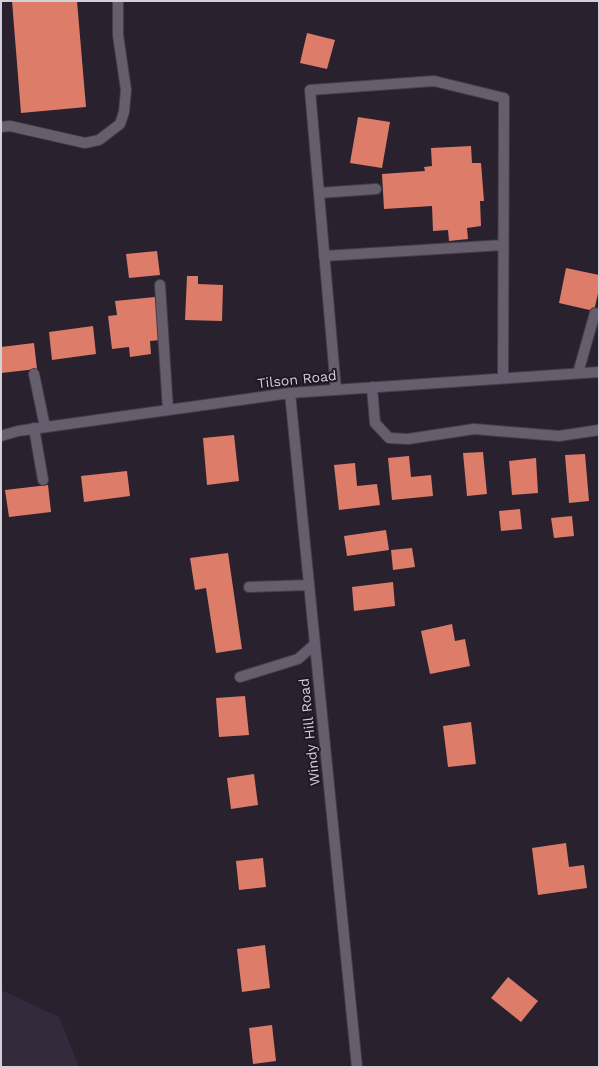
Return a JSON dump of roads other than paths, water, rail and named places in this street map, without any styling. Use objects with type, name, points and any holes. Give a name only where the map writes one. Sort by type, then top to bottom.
[{"type":"street","points":[[1,127],[10,126],[85,143],[99,140],[120,124],[124,112],[126,90],[118,35],[118,1]]},
{"type":"street","points":[[336,390],[310,90],[434,81],[504,98],[503,378]]},
{"type":"street","points":[[319,193],[376,189]]},
{"type":"street","points":[[324,256],[503,246]]},
{"type":"street","points":[[160,285],[168,410]]},
{"type":"street","points":[[578,373],[595,313]]},
{"type":"street","name":"Tilson Road","points":[[1,436],[34,428],[290,393],[599,372]]},
{"type":"street","points":[[34,374],[45,427]]},
{"type":"street","points":[[372,387],[376,423],[389,438],[408,439],[474,429],[558,436],[599,430]]},
{"type":"street","name":"Windy Hill Road","points":[[290,393],[357,1067]]},
{"type":"street","points":[[34,428],[43,480]]},
{"type":"street","points":[[249,587],[310,585]]},
{"type":"street","points":[[240,677],[298,660],[315,644]]}]
